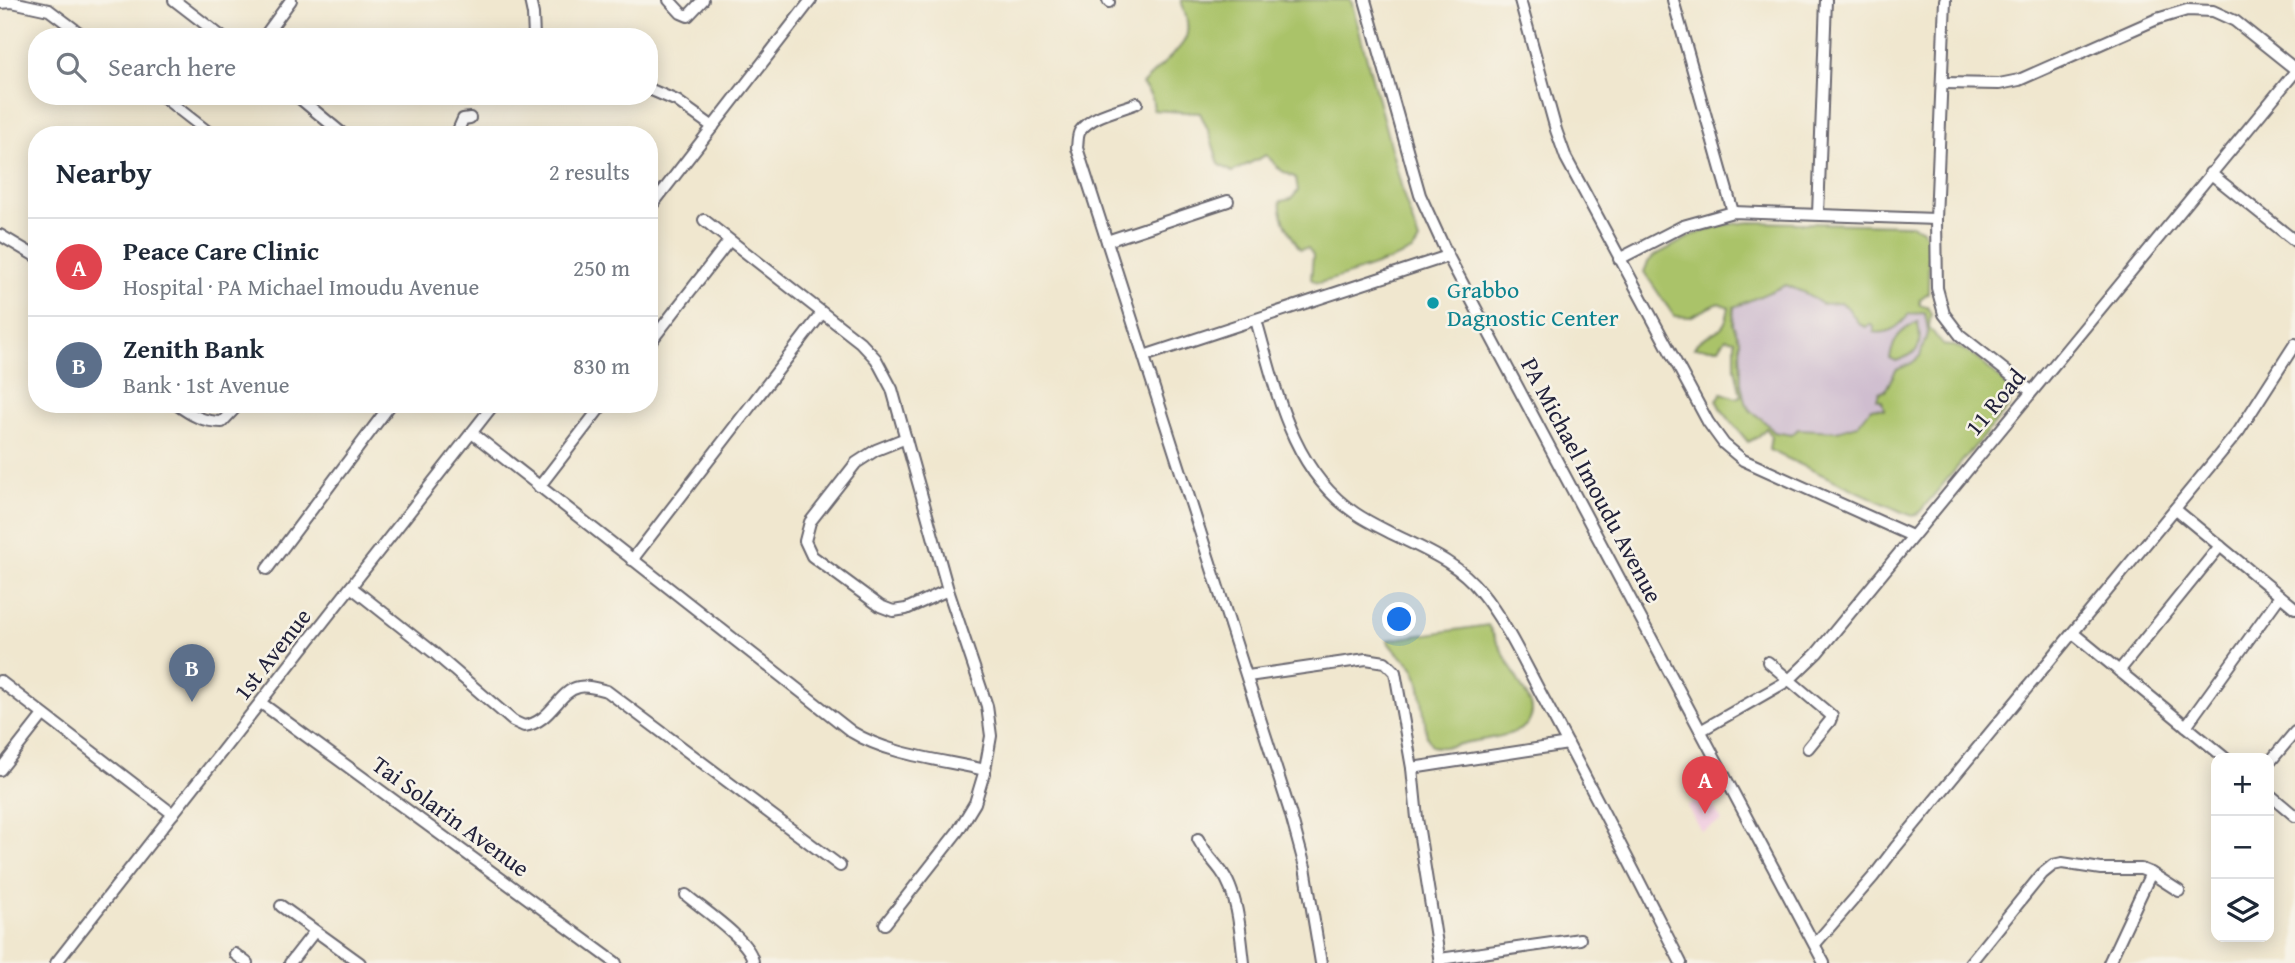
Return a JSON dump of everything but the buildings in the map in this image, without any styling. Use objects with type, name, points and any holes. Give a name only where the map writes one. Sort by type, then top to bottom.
[{"type":"street","points":[[174,0],[210,28]]},
{"type":"street","points":[[271,28],[291,0]]},
{"type":"street","points":[[530,0],[534,28]]},
{"type":"street","points":[[669,0],[681,13],[688,16],[703,0]]},
{"type":"street","points":[[658,197],[811,0]]},
{"type":"street","name":"PA Michael Imoudu Avenue","points":[[1365,0],[1420,195],[1448,256],[1824,963]]},
{"type":"street","points":[[1520,0],[1566,158],[1708,422],[1724,444],[1744,460],[1912,536]]},
{"type":"street","points":[[1673,0],[1733,212]]},
{"type":"street","points":[[1818,214],[1826,0]]},
{"type":"street","points":[[1945,0],[1936,219],[1937,288],[1944,314],[1960,335],[2031,391]]},
{"type":"street","points":[[0,3],[12,2],[49,10],[73,28]]},
{"type":"street","points":[[1943,83],[1999,84],[2019,80],[2157,19],[2187,9],[2213,11],[2235,21],[2295,71]]},
{"type":"street","name":"11 Road","points":[[1702,730],[1789,680],[1816,653],[2295,71]]},
{"type":"street","points":[[658,93],[697,113],[713,127]]},
{"type":"street","points":[[1137,103],[1086,124],[1078,134],[1077,148],[1248,676],[1306,867],[1321,963]]},
{"type":"street","points":[[171,105],[193,126]]},
{"type":"street","points":[[308,105],[333,126]]},
{"type":"street","points":[[460,126],[463,119],[470,118]]},
{"type":"street","points":[[2210,173],[2295,241]]},
{"type":"street","points":[[1107,241],[1228,201]]},
{"type":"street","points":[[1619,259],[1683,226],[1733,212],[1936,219]]},
{"type":"street","points":[[704,220],[860,342],[876,359],[891,389],[948,590],[987,706],[991,736],[975,803],[958,831],[885,924]]},
{"type":"street","points":[[0,235],[28,252]]},
{"type":"street","points":[[658,332],[729,241]]},
{"type":"street","points":[[1144,356],[1448,256]]},
{"type":"street","points":[[632,560],[822,313]]},
{"type":"street","points":[[1256,320],[1291,434],[1306,461],[1327,488],[1354,513],[1427,549],[1454,567],[1478,588],[1497,612],[1681,963]]},
{"type":"street","points":[[1815,944],[2239,431],[2295,344]]},
{"type":"street","points":[[189,413],[211,422],[222,422],[230,413]]},
{"type":"street","points":[[267,569],[384,413]]},
{"type":"street","name":"1st Avenue","points":[[56,963],[487,413]]},
{"type":"street","points":[[539,487],[596,413]]},
{"type":"street","points":[[472,433],[852,732],[867,741],[886,747],[985,769]]},
{"type":"street","points":[[906,438],[876,450],[856,463],[810,522],[805,541],[812,556],[880,606],[893,611],[906,609],[948,590]]},
{"type":"street","points":[[2175,509],[2295,608]]},
{"type":"street","points":[[2119,671],[2220,546]]},
{"type":"street","points":[[351,587],[433,652],[513,721],[524,726],[541,721],[571,689],[587,686],[607,691],[840,866]]},
{"type":"street","points":[[2186,726],[2280,596]]},
{"type":"street","points":[[2073,633],[2219,753]]},
{"type":"street","points":[[1248,676],[1366,659],[1385,662],[1395,672],[1440,961],[1580,939]]},
{"type":"street","points":[[1768,663],[1832,716],[1808,748]]},
{"type":"street","points":[[0,681],[173,814]]},
{"type":"street","name":"Tai Solarin Avenue","points":[[261,703],[617,963]]},
{"type":"street","points":[[0,770],[43,715]]},
{"type":"street","points":[[2274,757],[2295,732]]},
{"type":"street","points":[[1412,768],[1568,744]]},
{"type":"street","points":[[2274,798],[2295,816]]},
{"type":"street","points":[[1198,839],[1221,871],[1234,898],[1244,963]]},
{"type":"street","points":[[1970,963],[2042,874],[2053,865],[2062,863],[2101,869],[2141,869],[2179,891]]},
{"type":"street","points":[[2109,963],[2151,873]]},
{"type":"street","points":[[686,895],[742,941],[753,958],[753,963]]},
{"type":"street","points":[[281,906],[360,963]]},
{"type":"street","points":[[290,963],[315,931]]},
{"type":"street","points":[[235,954],[247,963]]},
{"type":"shaded area","points":[[1786,285],[1822,304],[1840,303],[1847,307],[1859,324],[1870,324],[1874,327],[1904,321],[1909,313],[1925,313],[1929,331],[1920,356],[1896,370],[1891,377],[1882,401],[1884,409],[1871,408],[1858,425],[1837,431],[1798,429],[1792,435],[1773,432],[1751,411],[1745,402],[1741,383],[1740,340],[1733,324],[1734,307]]},
{"type":"shaded area","points":[[1707,795],[1722,821],[1701,831],[1687,806]]},
{"type":"green space","points":[[1181,0],[1351,0],[1405,200],[1419,241],[1413,250],[1397,258],[1317,283],[1311,279],[1313,255],[1308,248],[1300,249],[1282,212],[1281,201],[1291,199],[1298,191],[1296,178],[1282,171],[1266,155],[1232,172],[1219,164],[1200,113],[1153,110],[1151,96],[1142,84],[1178,49],[1186,36],[1187,22]]},
{"type":"green space","points":[[1751,222],[1912,225],[1921,229],[1929,239],[1928,293],[1920,299],[1920,305],[1927,307],[1931,314],[1929,327],[1943,345],[1954,346],[1977,359],[2011,393],[2008,407],[1918,514],[1913,516],[1902,512],[1769,450],[1771,435],[1766,428],[1758,437],[1748,442],[1720,408],[1717,400],[1722,393],[1736,398],[1741,396],[1735,368],[1735,340],[1726,338],[1719,348],[1694,348],[1700,340],[1721,328],[1729,307],[1719,303],[1690,317],[1674,316],[1644,272],[1654,256],[1693,235],[1723,225]],"holes":[[[1786,285],[1822,304],[1841,303],[1859,324],[1866,327],[1870,324],[1874,327],[1874,332],[1885,332],[1894,328],[1909,314],[1925,313],[1928,331],[1920,356],[1896,370],[1885,391],[1879,392],[1877,399],[1882,401],[1884,409],[1871,408],[1858,425],[1837,431],[1798,429],[1792,435],[1774,432],[1745,402],[1741,383],[1740,340],[1733,324],[1734,307]]]},
{"type":"green space","points":[[1918,322],[1920,338],[1915,352],[1896,361],[1890,358],[1898,336]]},
{"type":"green space","points":[[1488,625],[1531,704],[1532,714],[1528,722],[1514,733],[1448,747],[1432,746],[1427,737],[1417,675],[1387,640]]},
{"type":"place","name":"Grabbo Dagnostic Center","points":[[1433,303]]},
{"type":"place","name":"Zenith Bank","points":[[192,702]]},
{"type":"place","name":"Peace Care Clinic","points":[[1705,814]]}]
